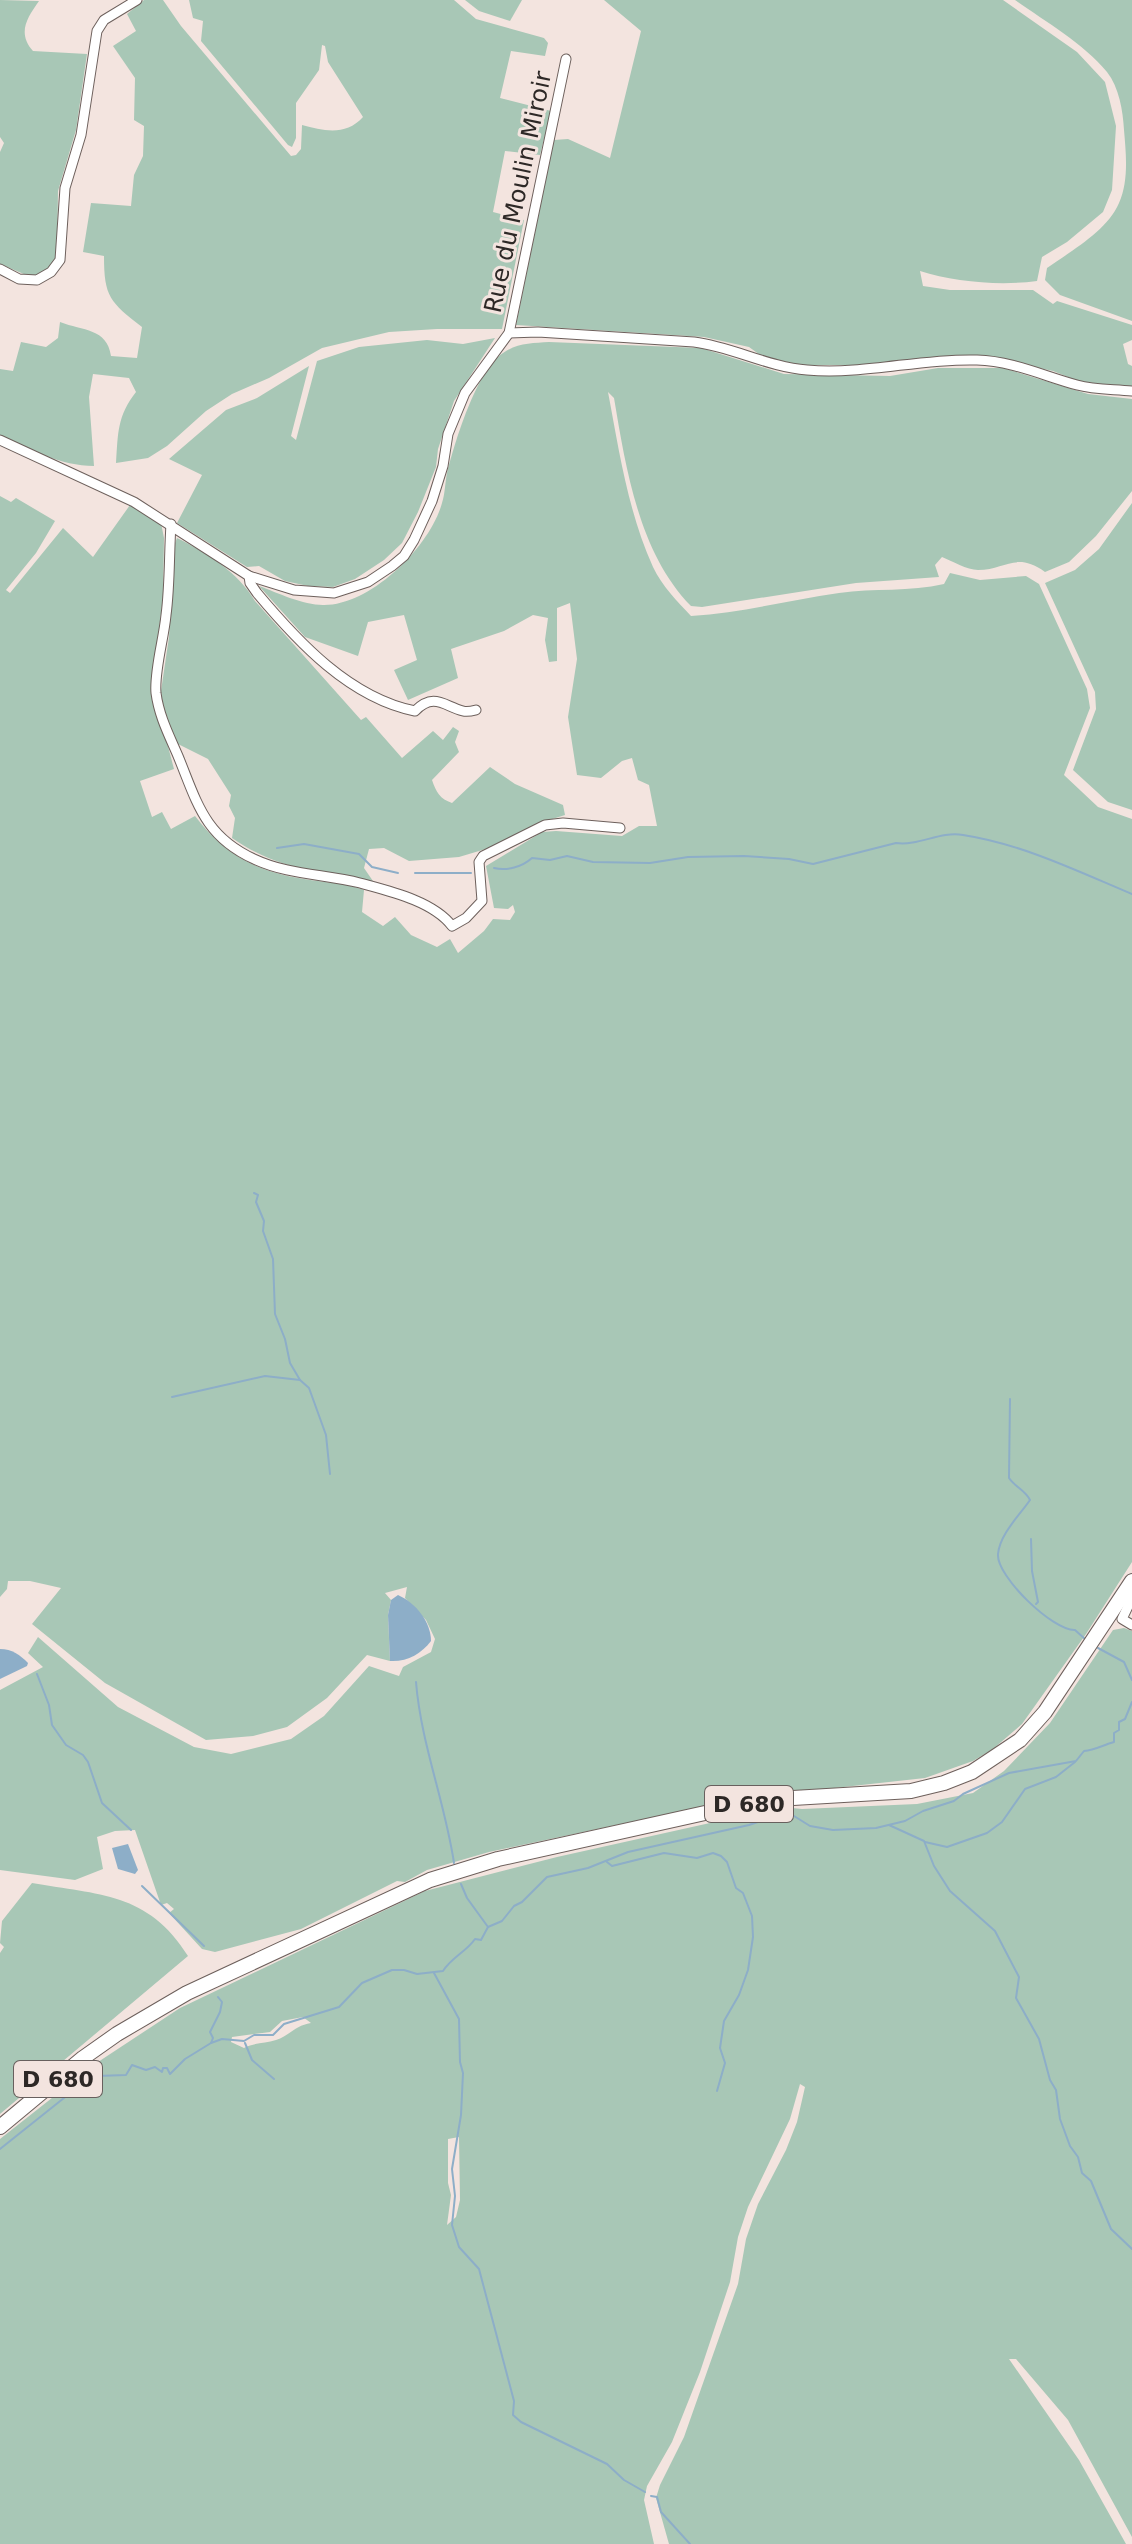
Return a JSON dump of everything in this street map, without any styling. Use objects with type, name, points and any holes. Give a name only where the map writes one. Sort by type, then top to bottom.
[{"type":"main road","name":"D 680","points":[[0,2127],[106,2042],[187,1993],[430,1880],[498,1859],[723,1809],[793,1798],[911,1791],[972,1772],[995,1759],[1045,1712],[1132,1581]]},
{"type":"street","points":[[1,271],[19,279],[37,280],[51,272],[60,260],[65,188],[81,135],[97,31],[104,20],[137,0]]},
{"type":"street","name":"Rue du Moulin Miroir","points":[[509,333],[566,59]]},
{"type":"street","points":[[0,440],[134,502],[249,576],[294,590],[334,593],[368,582],[404,556],[432,501],[443,466],[448,434],[465,393],[509,333],[538,332],[711,344],[787,367],[808,370],[882,370],[976,360],[1003,363],[1080,386],[1132,391]]},
{"type":"street","points":[[171,524],[167,612],[156,691],[164,726],[196,805],[208,825],[223,840],[251,858],[292,872],[346,880],[428,906],[452,926],[466,918],[482,901],[479,862],[483,856],[545,825],[584,824],[620,828]]},
{"type":"street","points":[[249,576],[257,593],[311,652],[377,700],[415,711],[421,704],[432,701],[445,702],[463,711],[476,710]]},
{"type":"street","points":[[1102,1627],[1107,1628],[1122,1619],[1132,1598]]},
{"type":"street","points":[[1122,1619],[1132,1625]]},
{"type":"green space","points":[[0,0],[39,1],[25,32],[33,51],[87,54],[76,130],[58,191],[57,258],[47,271],[31,277],[0,264],[0,152],[4,143],[0,137]]},
{"type":"green space","points":[[144,0],[163,0],[181,26],[291,156],[301,149],[302,125],[326,130],[342,129],[363,117],[328,62],[325,46],[322,45],[319,70],[296,103],[296,138],[292,147],[201,41],[203,21],[193,18],[189,0],[454,0],[476,19],[544,38],[548,43],[545,56],[511,51],[500,98],[551,111],[540,155],[505,151],[493,212],[524,220],[502,329],[389,332],[322,348],[269,378],[232,394],[148,458],[116,463],[122,417],[136,392],[129,378],[93,374],[89,397],[94,466],[58,460],[0,436],[0,369],[13,371],[21,342],[46,347],[58,338],[60,322],[99,335],[109,347],[111,356],[137,358],[142,327],[111,298],[105,281],[104,256],[83,252],[91,203],[131,206],[134,175],[143,156],[144,126],[134,120],[135,78],[113,46],[136,31],[127,14]]},
{"type":"green space","points":[[465,0],[522,0],[510,21],[479,11]]},
{"type":"green space","points":[[604,0],[1003,0],[1077,52],[1105,82],[1116,126],[1112,190],[1103,212],[1067,242],[1042,257],[1037,281],[977,282],[920,271],[923,286],[950,290],[1033,290],[1053,304],[1057,301],[1132,325],[1132,340],[1123,344],[1128,364],[1132,366],[1132,388],[1078,381],[1053,371],[988,357],[886,365],[802,365],[763,357],[749,347],[704,337],[516,325],[554,140],[568,139],[610,158],[641,31]]},
{"type":"green space","points":[[1015,0],[1132,0],[1132,321],[1060,295],[1045,280],[1047,268],[1106,223],[1119,203],[1126,176],[1123,123],[1117,92],[1107,72],[1075,42]]},
{"type":"green space","points":[[495,338],[454,401],[438,449],[436,467],[402,543],[384,560],[355,579],[333,587],[285,581],[259,566],[247,567],[177,523],[202,475],[169,459],[226,410],[257,398],[309,366],[291,436],[296,440],[317,361],[359,347],[427,340],[463,344]]},
{"type":"green space","points":[[549,342],[701,348],[784,374],[890,376],[938,368],[1003,368],[1088,394],[1132,399],[1132,491],[1096,536],[1069,562],[1045,572],[1018,562],[978,570],[942,557],[935,565],[939,577],[856,583],[702,607],[691,606],[673,585],[647,536],[630,481],[614,398],[608,392],[625,481],[644,546],[661,581],[691,616],[839,593],[944,584],[950,573],[980,580],[1026,576],[1039,584],[1087,689],[1090,708],[1064,775],[1098,807],[1132,819],[1132,1562],[1022,1724],[993,1749],[973,1761],[925,1778],[743,1798],[489,1852],[427,1870],[405,1882],[397,1881],[301,1929],[215,1952],[202,1949],[169,1913],[174,1909],[167,1903],[161,1905],[135,1830],[115,1831],[97,1837],[103,1869],[75,1880],[0,1870],[0,1690],[43,1667],[28,1653],[38,1637],[118,1707],[194,1747],[231,1754],[291,1739],[324,1716],[369,1666],[399,1676],[403,1667],[431,1652],[435,1639],[426,1620],[405,1598],[407,1587],[385,1593],[391,1600],[388,1615],[390,1661],[367,1655],[327,1698],[287,1727],[253,1736],[206,1740],[105,1683],[32,1624],[61,1588],[30,1581],[8,1581],[7,1589],[0,1597],[0,496],[11,502],[16,498],[55,521],[36,553],[6,590],[10,593],[63,528],[93,557],[130,505],[161,523],[164,538],[163,597],[152,686],[174,769],[140,781],[152,817],[162,812],[171,829],[195,816],[230,851],[256,866],[286,876],[364,890],[362,912],[383,926],[395,917],[411,935],[437,947],[450,939],[458,953],[493,919],[510,920],[515,912],[513,905],[508,909],[494,908],[486,866],[542,832],[622,836],[639,826],[657,826],[649,785],[638,780],[632,758],[622,761],[601,778],[577,775],[568,717],[577,659],[570,603],[557,608],[557,661],[549,662],[545,640],[548,618],[533,615],[504,631],[451,649],[458,678],[408,700],[394,670],[417,660],[404,615],[368,622],[358,656],[305,637],[259,586],[299,601],[323,605],[360,596],[396,571],[425,538],[435,520],[461,426],[484,375],[493,362],[508,350],[525,344]]},
{"type":"green space","points":[[1132,503],[1132,810],[1108,802],[1073,770],[1096,709],[1095,692],[1045,583],[1075,570],[1099,549]]},
{"type":"green space","points":[[177,538],[231,572],[361,720],[366,717],[402,758],[433,731],[443,740],[453,727],[459,731],[455,742],[459,752],[432,780],[444,799],[452,803],[490,767],[515,784],[563,805],[565,815],[543,822],[499,845],[459,857],[409,861],[384,848],[369,849],[364,868],[375,884],[283,863],[232,838],[235,818],[229,806],[231,795],[208,759],[176,743],[166,723],[161,691]]},
{"type":"green space","points":[[1124,1628],[1132,1631],[1132,2537],[1068,2420],[1016,2359],[1009,2359],[1079,2460],[1126,2544],[669,2544],[656,2498],[684,2437],[738,2284],[746,2239],[758,2204],[797,2122],[805,2087],[800,2084],[790,2119],[748,2207],[738,2237],[730,2282],[700,2372],[672,2442],[647,2486],[644,2500],[654,2544],[0,2544],[0,2139],[95,2064],[180,2008],[425,1891],[557,1857],[782,1807],[802,1809],[917,1804],[973,1793],[1004,1771],[1050,1723],[1113,1630]],"holes":[[[303,2017],[311,2023],[276,2040],[244,2048],[231,2042],[232,2037],[270,2032],[282,2021]],[[459,2137],[460,2200],[456,2217],[447,2225],[451,2195],[448,2139]]]},
{"type":"green space","points":[[32,1883],[100,1894],[139,1908],[173,1935],[188,1956],[0,2114],[2,1921]]},
{"type":"water","points":[[398,1595],[421,1614],[431,1641],[413,1656],[390,1661],[388,1615],[391,1600]]},
{"type":"water","points":[[0,1649],[19,1655],[28,1663],[27,1666],[0,1679]]},
{"type":"water","points":[[128,1844],[138,1870],[135,1874],[118,1869],[112,1848]]},
{"type":"waterway","points":[[494,868],[514,868],[532,858],[550,860],[567,856],[593,862],[650,863],[688,857],[744,856],[813,864],[896,843],[954,834],[985,839],[1028,852],[1132,894]]},
{"type":"waterway","points":[[277,848],[304,844],[359,854],[372,867],[398,873]]},
{"type":"waterway","points":[[415,873],[471,873]]},
{"type":"waterway","points":[[254,1193],[258,1195],[256,1202],[273,1259],[275,1314],[290,1363],[300,1380]]},
{"type":"waterway","points":[[172,1397],[265,1376],[300,1380],[309,1388],[326,1435],[330,1474]]},
{"type":"waterway","points":[[1010,1399],[1009,1478],[1030,1500],[1002,1539],[998,1554],[1000,1564],[1016,1588],[1040,1612],[1053,1622],[1075,1630],[1085,1639]]},
{"type":"waterway","points":[[1031,1539],[1036,1604]]},
{"type":"waterway","points":[[1098,1648],[1124,1662],[1132,1680]]},
{"type":"waterway","points":[[37,1674],[49,1705],[52,1725],[66,1745],[83,1755],[88,1762],[102,1803],[131,1830]]},
{"type":"waterway","points":[[416,1682],[423,1728],[454,1863]]},
{"type":"waterway","points":[[0,2149],[79,2086],[97,2076],[126,2075],[132,2065],[146,2070],[155,2067],[162,2072],[163,2068],[167,2068],[170,2074],[185,2059],[211,2043],[222,2039],[244,2041],[254,2035],[273,2035],[284,2024],[339,2007],[362,1983],[392,1970],[417,1974],[443,1971],[475,1939],[481,1940],[488,1927],[502,1921],[547,1877],[588,1868],[628,1852],[749,1825],[782,1814],[794,1816],[810,1826],[833,1830],[876,1828],[905,1821],[1009,1773],[1076,1761],[1084,1751],[1114,1742],[1114,1733],[1119,1730],[1119,1722],[1125,1719],[1132,1702]]},
{"type":"waterway","points":[[925,1842],[947,1847],[987,1833],[1002,1822],[1025,1789],[1056,1777],[1075,1762]]},
{"type":"waterway","points":[[889,1825],[924,1841],[934,1866],[950,1891],[995,1931],[1019,1977],[1016,1998],[1039,2039],[1070,2146],[1078,2157],[1082,2173],[1091,2181],[1111,2229],[1132,2249]]},
{"type":"waterway","points":[[607,1862],[612,1866],[664,1853],[697,1858],[713,1853],[727,1862],[736,1888],[743,1893],[752,1916],[753,1937],[748,1970],[739,1995],[724,2021],[720,2048],[725,2063],[717,2091]]},
{"type":"waterway","points":[[461,1884],[488,1927]]},
{"type":"waterway","points":[[142,1886],[204,1946]]},
{"type":"waterway","points":[[434,1973],[459,2019],[463,2073],[461,2115],[452,2169],[455,2196],[452,2225],[459,2247],[479,2269],[514,2401],[513,2415],[521,2422],[607,2464],[624,2480],[645,2492]]},
{"type":"waterway","points":[[211,2043],[213,2038],[210,2032],[222,2002],[218,1997]]},
{"type":"waterway","points":[[245,2043],[252,2060],[274,2079]]},
{"type":"waterway","points":[[651,2496],[657,2497],[661,2512],[690,2544]]}]
